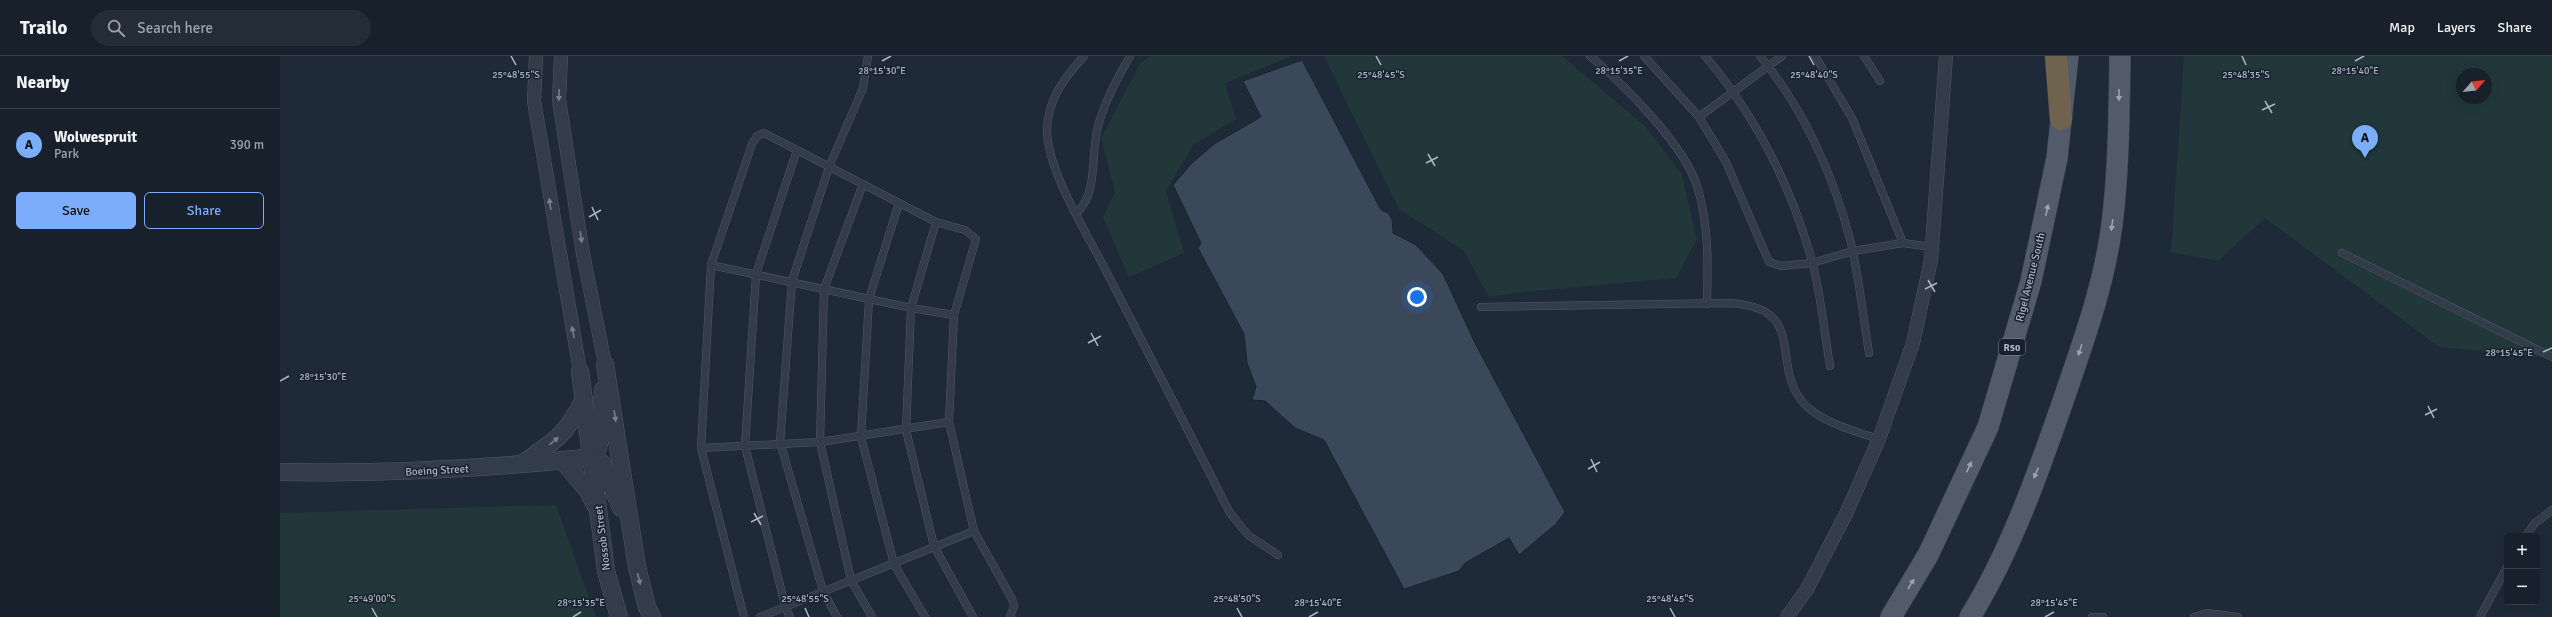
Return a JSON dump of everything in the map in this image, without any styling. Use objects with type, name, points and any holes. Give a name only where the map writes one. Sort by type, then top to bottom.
[{"type":"highway","points":[[2056,56],[2061,119]]},
{"type":"main road","name":"Rigel Avenue South","points":[[1891,617],[1928,556],[1988,427],[2031,281],[2058,158],[2068,56]]},
{"type":"main road","points":[[1970,617],[1989,587],[2044,454],[2100,289],[2112,226],[2118,165],[2120,56]]},
{"type":"street","points":[[536,56],[534,101],[580,371]]},
{"type":"street","points":[[561,56],[559,100],[584,254],[605,364],[637,567],[652,617]]},
{"type":"street","points":[[1787,617],[1807,589],[1846,514],[1879,439],[1913,343],[1932,247],[1946,56]]},
{"type":"street","points":[[605,364],[600,443],[598,453],[593,457],[602,463],[610,479],[633,540]]},
{"type":"street","name":"Nossob Street","points":[[580,371],[593,457],[608,584],[620,617]]},
{"type":"street","points":[[522,463],[564,432],[571,424],[584,399]]},
{"type":"street","name":"Boeing Street","points":[[280,472],[356,474],[437,471],[593,457]]},
{"type":"street","points":[[562,460],[588,491],[600,514]]},
{"type":"lane","points":[[837,617],[823,591],[780,442],[792,281],[829,167],[863,88],[868,56]]},
{"type":"lane","points":[[1084,56],[1056,90],[1049,112],[1047,133],[1051,159],[1230,513],[1248,535],[1278,556]]},
{"type":"lane","points":[[1077,213],[1086,203],[1092,182],[1092,158],[1098,127],[1109,95],[1130,56]]},
{"type":"lane","points":[[1590,56],[1636,99],[1688,167],[1698,188],[1707,232],[1708,304]]},
{"type":"lane","points":[[1644,56],[1699,117],[1726,162],[1769,262],[1781,266],[1812,263],[1853,252],[1903,243],[1932,247]]},
{"type":"lane","points":[[1705,56],[1733,92],[1767,147],[1793,203],[1812,263],[1830,366]]},
{"type":"lane","points":[[1760,56],[1801,115],[1818,150],[1836,196],[1853,252],[1869,353]]},
{"type":"lane","points":[[1699,117],[1782,56]]},
{"type":"lane","points":[[1815,56],[1852,118],[1903,243]]},
{"type":"lane","points":[[1864,56],[1880,81]]},
{"type":"lane","points":[[744,617],[701,448],[711,265],[757,136],[760,133],[768,133],[829,167],[936,222],[965,230],[976,239],[954,315],[950,422],[974,532],[1012,599],[1014,606],[1010,617]]},
{"type":"lane","points":[[790,617],[786,609],[745,446],[756,274],[797,150]]},
{"type":"lane","points":[[863,184],[824,289],[820,442],[851,580],[872,617]]},
{"type":"lane","points":[[899,203],[869,299],[862,437],[894,564],[925,617]]},
{"type":"lane","points":[[936,222],[910,308],[906,430],[934,546],[973,617]]},
{"type":"lane","points":[[2342,253],[2552,357]]},
{"type":"lane","points":[[711,265],[792,281],[910,308],[954,315]]},
{"type":"lane","points":[[1480,307],[1740,304],[1768,315],[1783,334],[1789,372],[1800,399],[1808,408],[1848,429],[1879,439]]},
{"type":"lane","points":[[701,448],[745,446],[780,442],[820,442],[862,437],[950,422]]},
{"type":"lane","points":[[2528,533],[2534,524],[2552,510]]},
{"type":"lane","points":[[760,617],[786,609],[823,591],[894,564],[934,546],[974,532]]},
{"type":"lane","points":[[2480,617],[2506,569]]},
{"type":"lane","points":[[2194,617],[2207,613],[2238,617]]},
{"type":"lane","points":[[2092,617],[2103,617]]},
{"type":"green space","points":[[1150,56],[1292,56],[1225,83],[1236,119],[1193,145],[1166,191],[1184,253],[1129,277],[1103,218],[1115,192],[1101,138],[1140,64]]},
{"type":"green space","points":[[1324,56],[1562,56],[1646,127],[1681,173],[1697,239],[1676,278],[1524,292],[1489,297],[1464,251],[1399,209]]},
{"type":"green space","points":[[2184,56],[2552,56],[2552,358],[2439,347],[2265,218],[2218,261],[2171,252]]},
{"type":"green space","points":[[556,505],[596,617],[280,617],[280,513]]},
{"type":"building","points":[[1302,60],[1381,210],[1388,213],[1392,219],[1393,233],[1416,245],[1443,274],[1475,343],[1565,512],[1556,524],[1519,555],[1509,538],[1465,563],[1459,571],[1404,589],[1324,440],[1295,428],[1265,401],[1252,400],[1256,387],[1247,363],[1244,334],[1198,248],[1201,243],[1173,185],[1191,164],[1214,144],[1261,117],[1243,81]]},
{"type":"place","name":"Wolwespruit","points":[[2365,158]]}]
